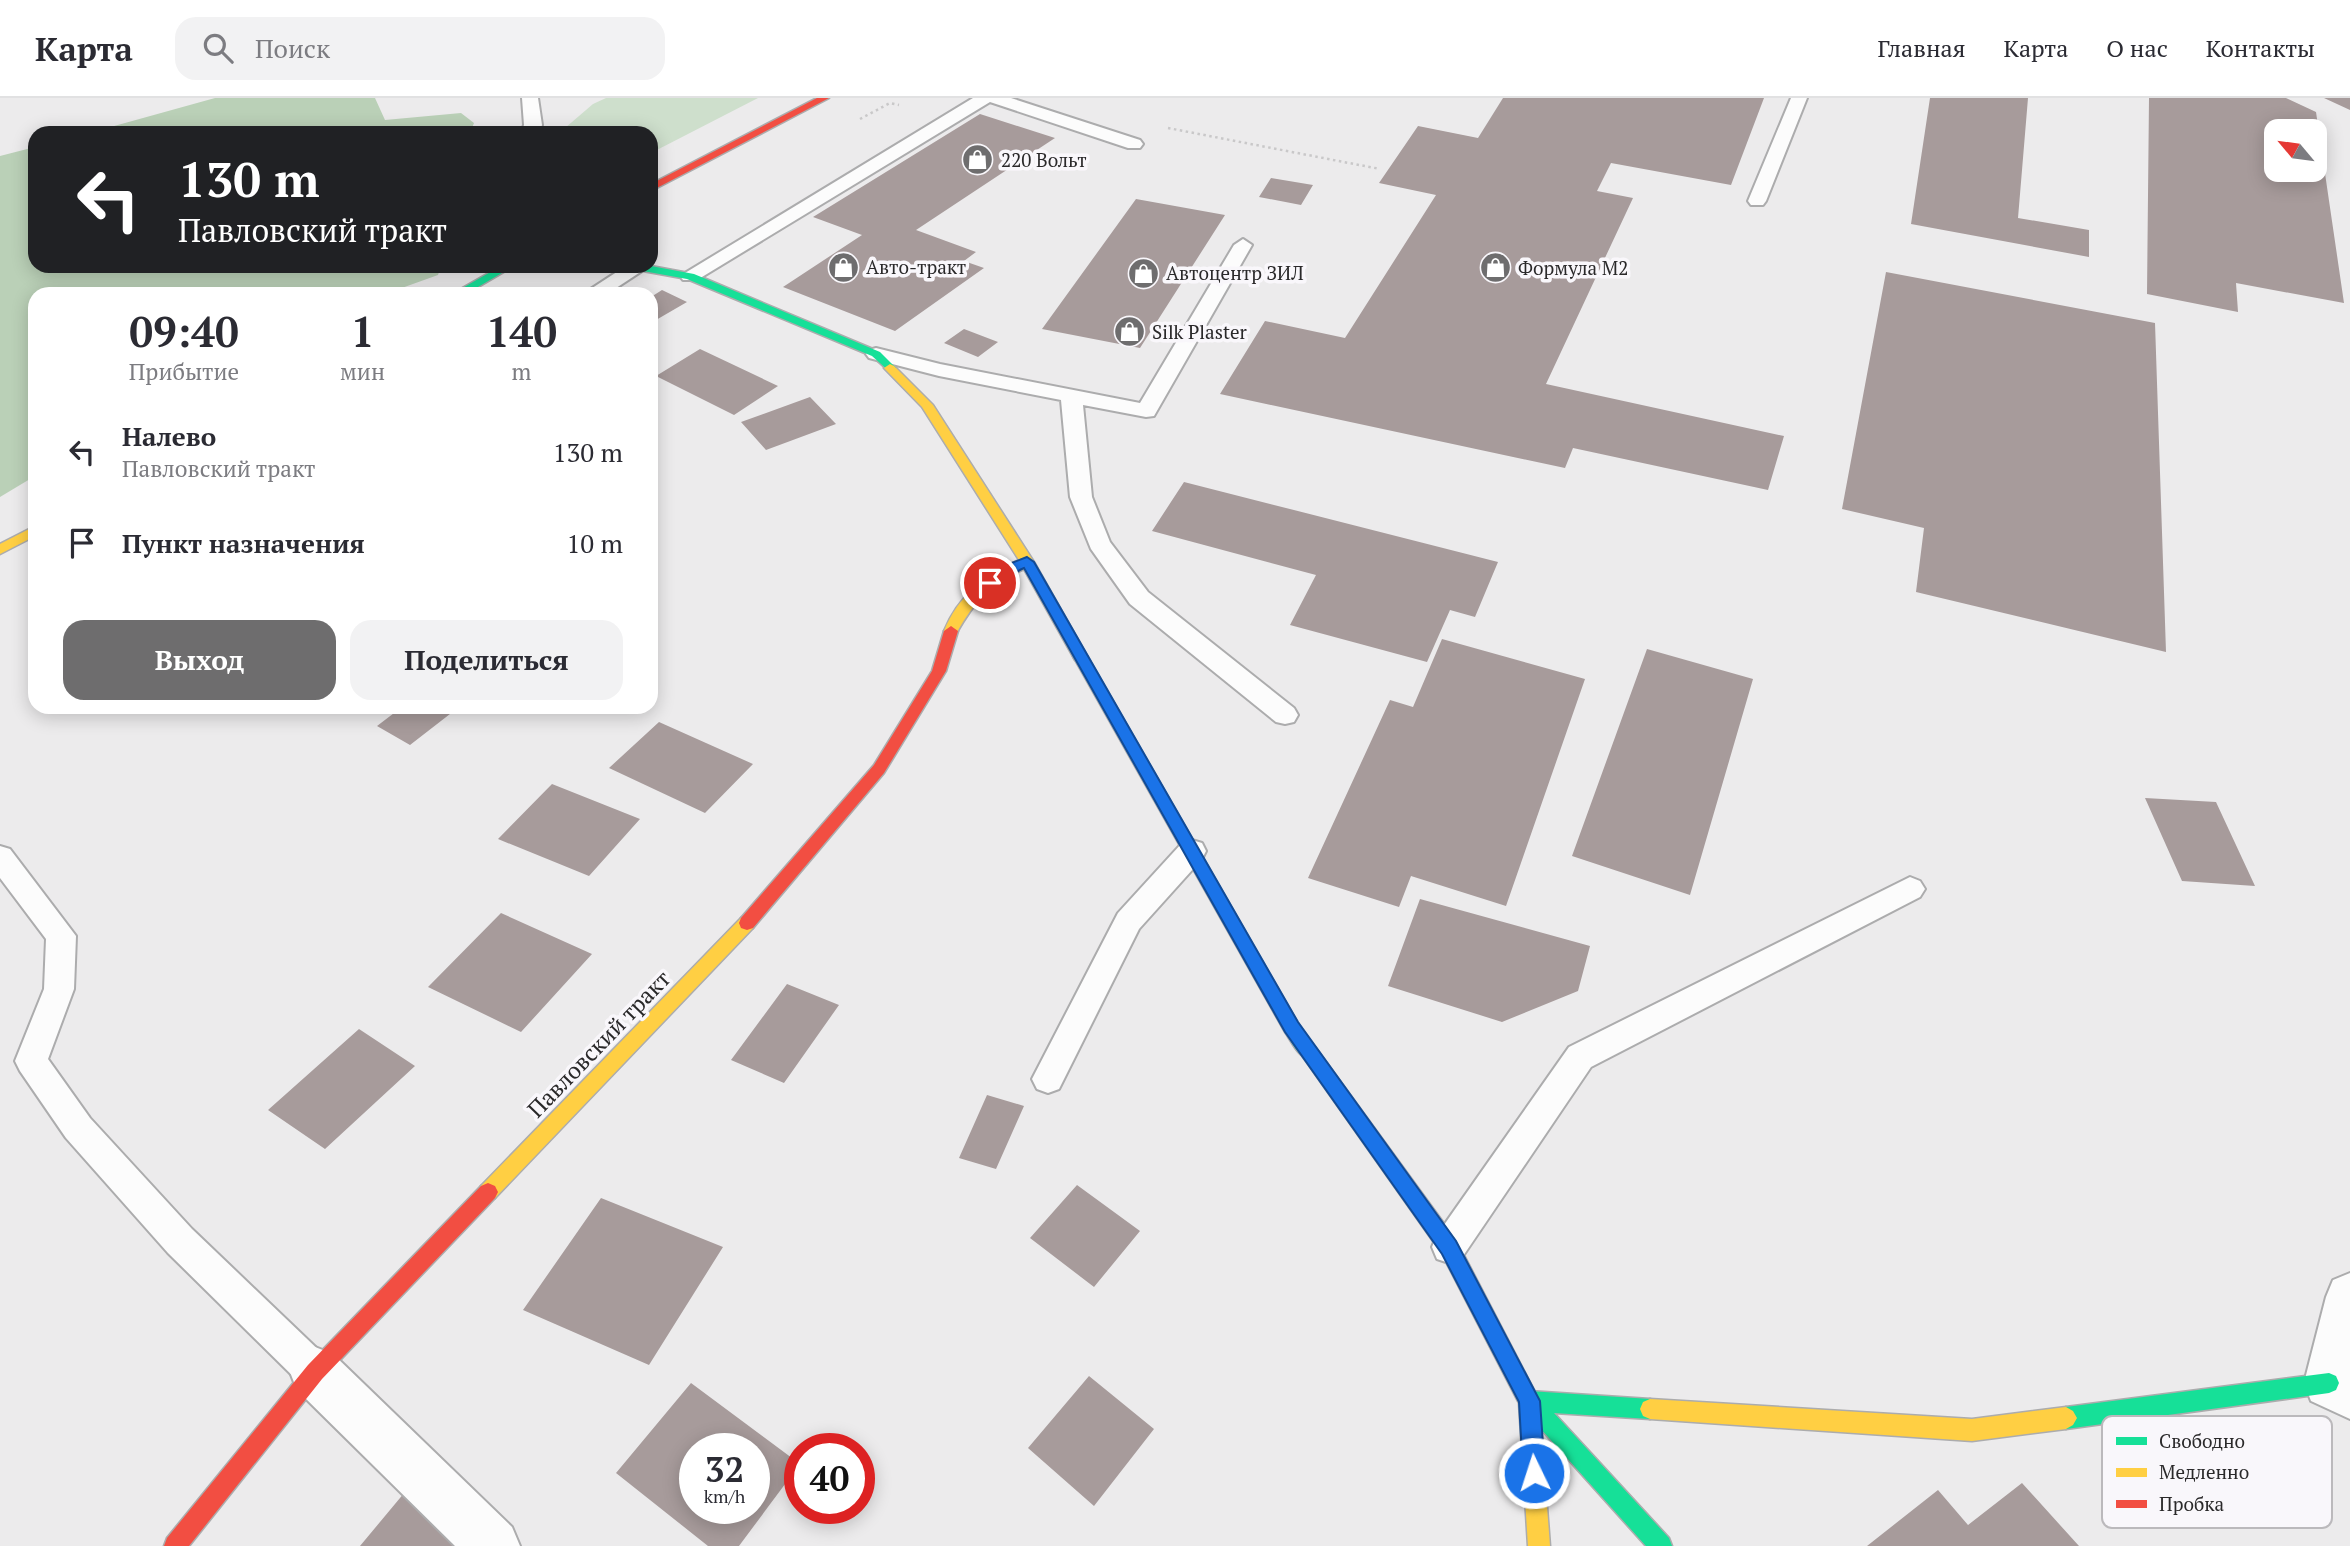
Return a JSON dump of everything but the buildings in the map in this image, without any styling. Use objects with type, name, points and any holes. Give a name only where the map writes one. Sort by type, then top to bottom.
[{"type":"street","points":[[658,184],[824,98]]},
{"type":"street","points":[[658,271],[690,276],[876,354],[927,405],[1027,562],[1292,1027],[1449,1247],[1529,1401],[1661,1546]]},
{"type":"street","points":[[471,287],[496,273]]},
{"type":"street","name":"Павловский тракт","points":[[175,1546],[315,1372],[767,902],[878,769],[939,671],[954,621],[974,595],[1006,570],[1027,562]]},
{"type":"street","points":[[1529,1401],[1972,1430],[2339,1388],[2350,1297]]},
{"type":"street","points":[[315,1372],[493,1546]]},
{"type":"street","points":[[1529,1401],[1539,1546]]},
{"type":"lane","points":[[530,98],[533,126]]},
{"type":"lane","points":[[690,276],[985,98]]},
{"type":"lane","points":[[994,98],[1134,144]]},
{"type":"lane","points":[[1757,201],[1799,98]]},
{"type":"lane","points":[[876,354],[1146,411],[1243,244]]},
{"type":"lane","points":[[604,287],[626,273]]},
{"type":"lane","points":[[1071,396],[1081,497],[1099,544],[1139,597],[1285,715]]},
{"type":"lane","points":[[1048,1079],[1128,921],[1192,851]]},
{"type":"lane","points":[[0,857],[61,936],[59,989],[31,1061],[78,1128],[170,1231],[315,1372]]},
{"type":"lane","points":[[1449,1247],[1580,1057],[1910,889]]},
{"type":"path","points":[[1167,128],[1380,169]]},
{"type":"green space","points":[[215,98],[375,98],[385,120],[461,113],[474,123],[473,126],[114,126]]},
{"type":"green space","points":[[606,98],[758,98],[658,149],[658,126],[567,126],[593,104]]},
{"type":"green space","points":[[28,149],[28,273],[439,273],[405,287],[28,287],[28,480],[0,497],[0,156]]},
{"type":"traffic: fast","points":[[658,270],[690,276],[876,354],[890,368]]},
{"type":"traffic: fast","points":[[471,287],[496,273]]},
{"type":"traffic: fast","points":[[1080,656],[1291,1027],[1309,1052]]},
{"type":"traffic: fast","points":[[2066,1418],[2329,1383]]},
{"type":"traffic: fast","points":[[1650,1409],[1529,1401],[1661,1546]]},
{"type":"traffic: slow","points":[[890,368],[927,405],[1027,562],[1080,656]]},
{"type":"traffic: slow","points":[[0,550],[28,534]]},
{"type":"traffic: slow","points":[[951,631],[971,598],[992,580],[1027,562]]},
{"type":"traffic: slow","points":[[488,1192],[747,923]]},
{"type":"traffic: slow","points":[[1309,1052],[1449,1247],[1529,1401],[1539,1546]]},
{"type":"traffic: slow","points":[[1650,1409],[1972,1430],[2066,1418]]},
{"type":"traffic: jam","points":[[658,184],[824,98]]},
{"type":"traffic: jam","points":[[747,923],[879,769],[939,671],[951,631]]},
{"type":"traffic: jam","points":[[175,1546],[315,1372],[488,1192]]},
{"type":"place","name":"220 Вольт","points":[[978,160]]},
{"type":"place","name":"Авто-тракт","points":[[843,267]]},
{"type":"place","name":"Формула М2","points":[[1495,268]]},
{"type":"place","name":"Автоцентр ЗИЛ","points":[[1143,273]]},
{"type":"place","name":"Silk Plaster","points":[[1129,332]]},
{"type":"route","points":[[990,583],[1006,570],[1027,562],[1292,1027],[1449,1247],[1529,1401],[1534,1473]]}]
